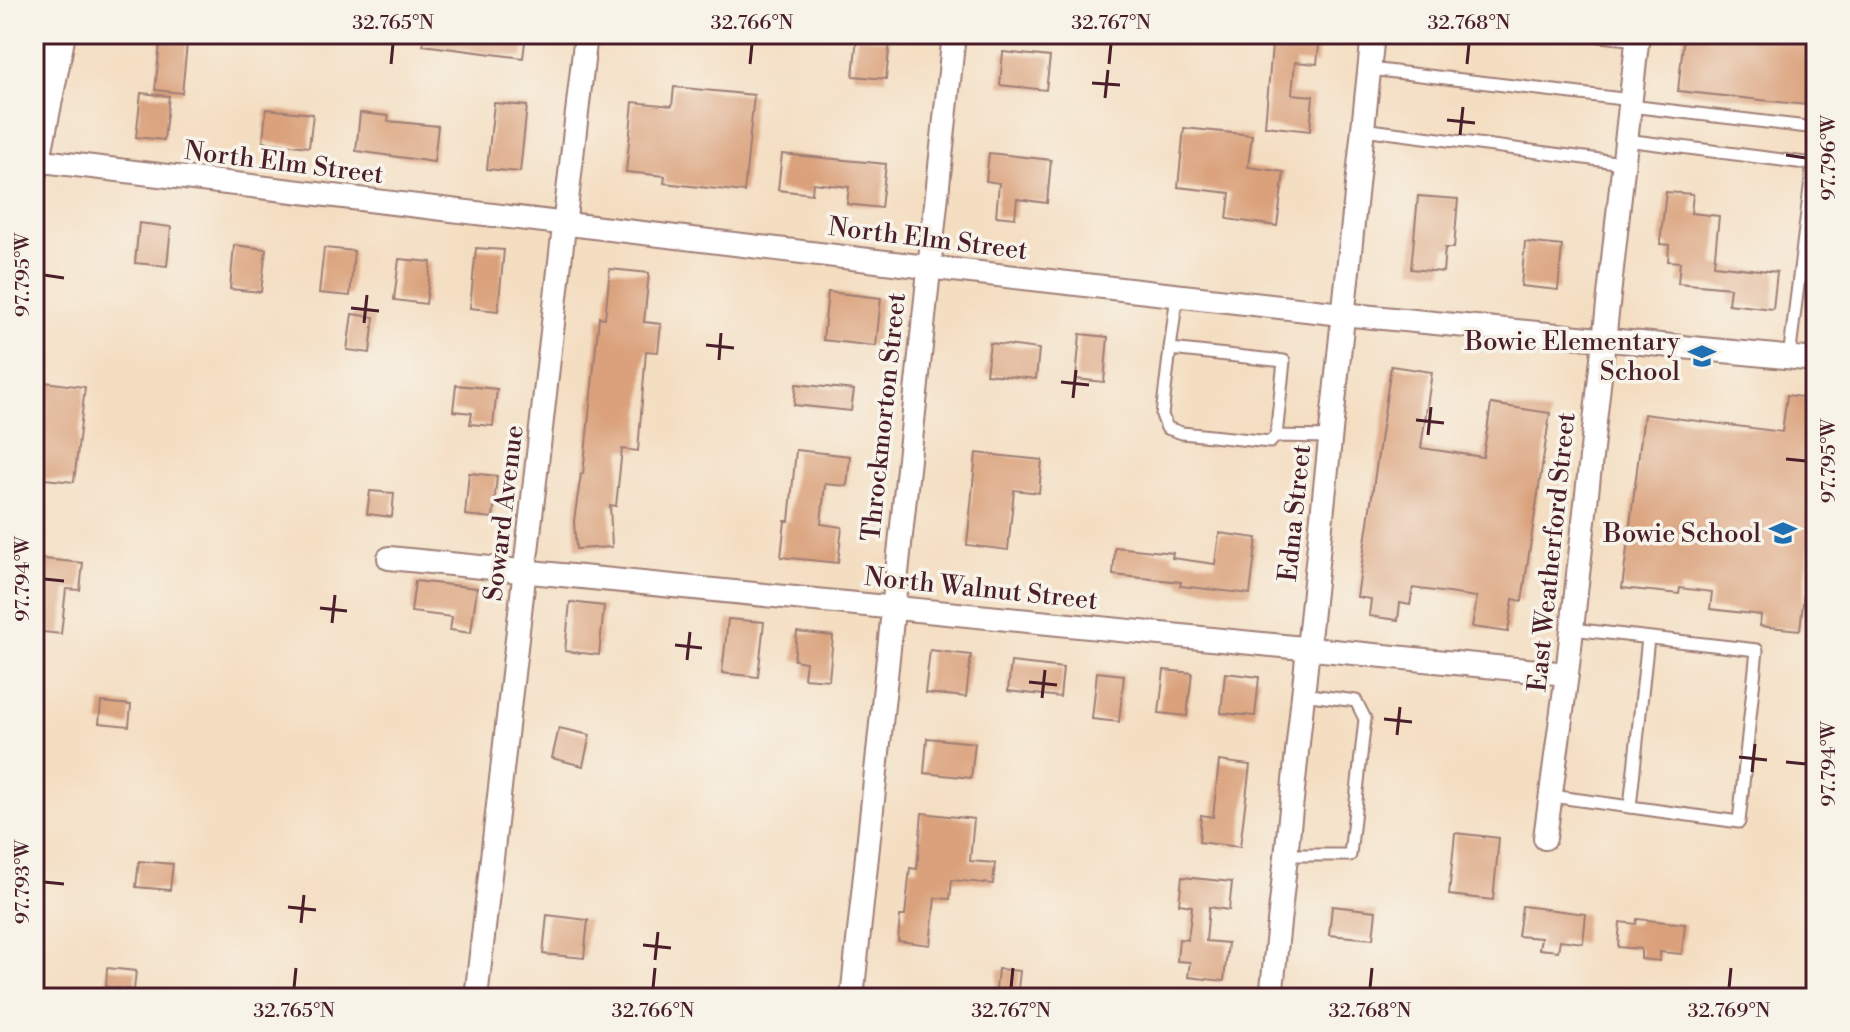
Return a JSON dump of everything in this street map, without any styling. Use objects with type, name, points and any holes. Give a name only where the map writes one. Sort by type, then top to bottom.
[{"type":"street","points":[[34,163],[61,34]]},
{"type":"street","name":"Soward Avenue","points":[[476,998],[586,34]]},
{"type":"street","name":"Throckmorton Street","points":[[852,998],[891,606],[954,34]]},
{"type":"street","name":"Edna Street","points":[[1271,998],[1373,34]]},
{"type":"street","name":"East Weatherford Street","points":[[1545,838],[1567,674],[1638,37]]},
{"type":"street","name":"North Elm Street","points":[[34,163],[1342,314],[1816,360]]},
{"type":"street","name":"North Walnut Street","points":[[389,558],[1567,674]]},
{"type":"lane","points":[[1584,34],[1638,37]]},
{"type":"lane","points":[[1370,69],[1816,128]]},
{"type":"lane","points":[[1363,129],[1623,163]]},
{"type":"lane","points":[[1626,140],[1814,164],[1789,359]]},
{"type":"lane","points":[[1170,349],[1284,361],[1276,436],[1270,442],[1182,433],[1167,428],[1162,415],[1170,349],[1177,295]]},
{"type":"lane","points":[[1276,436],[1330,437]]},
{"type":"lane","points":[[1551,796],[1739,822],[1757,650],[1572,629]]},
{"type":"lane","points":[[1630,807],[1648,638]]},
{"type":"lane","points":[[1286,855],[1350,855],[1365,719],[1356,701],[1303,694]]},
{"type":"building","points":[[161,34],[188,34],[182,93],[155,90]]},
{"type":"building","points":[[423,34],[526,34],[523,58],[423,45]]},
{"type":"building","points":[[1273,34],[1320,34],[1317,64],[1295,62],[1292,94],[1313,96],[1310,131],[1265,126]]},
{"type":"building","points":[[1684,34],[1816,34],[1816,106],[1678,91]]},
{"type":"building","points":[[857,37],[890,41],[886,79],[853,76]]},
{"type":"building","points":[[1003,52],[1050,57],[1046,90],[1000,85]]},
{"type":"building","points":[[674,87],[754,95],[744,192],[664,183],[665,176],[626,172],[633,102],[672,106]]},
{"type":"building","points":[[141,93],[169,96],[164,140],[136,137]]},
{"type":"building","points":[[494,103],[527,106],[520,172],[487,169]]},
{"type":"building","points":[[266,109],[313,114],[309,147],[263,142]]},
{"type":"building","points":[[360,113],[389,116],[388,121],[438,126],[434,162],[356,151]]},
{"type":"building","points":[[1184,128],[1252,135],[1248,167],[1284,172],[1277,226],[1227,219],[1230,193],[1178,187]]},
{"type":"building","points":[[989,153],[1051,160],[1047,203],[1017,199],[1015,218],[996,216],[999,183],[986,181]]},
{"type":"building","points":[[782,154],[886,164],[881,208],[847,204],[849,187],[813,183],[812,194],[778,190]]},
{"type":"building","points":[[1666,192],[1693,194],[1691,213],[1719,216],[1714,265],[1777,272],[1773,309],[1728,304],[1730,288],[1678,283],[1680,262],[1668,261],[1669,245],[1660,244]]},
{"type":"building","points":[[1418,196],[1458,199],[1454,248],[1445,248],[1443,272],[1411,269]]},
{"type":"building","points":[[139,223],[171,227],[167,266],[135,263]]},
{"type":"building","points":[[1525,242],[1562,246],[1558,290],[1521,286]]},
{"type":"building","points":[[234,245],[266,249],[261,292],[230,289]]},
{"type":"building","points":[[324,248],[354,251],[350,296],[319,293]]},
{"type":"building","points":[[476,248],[504,250],[498,311],[470,308]]},
{"type":"building","points":[[399,259],[431,262],[426,304],[394,300]]},
{"type":"building","points":[[610,269],[649,273],[644,322],[661,324],[658,352],[646,351],[638,451],[622,449],[616,506],[610,505],[612,547],[576,549],[574,521],[583,474],[599,317],[605,318]]},
{"type":"building","points":[[828,292],[881,298],[876,346],[823,340]]},
{"type":"building","points":[[352,314],[374,317],[370,353],[347,350]]},
{"type":"building","points":[[1080,334],[1108,337],[1104,382],[1076,379]]},
{"type":"building","points":[[990,343],[1039,349],[1036,379],[986,374]]},
{"type":"building","points":[[1391,366],[1432,372],[1421,448],[1483,457],[1491,404],[1550,413],[1522,601],[1513,599],[1508,632],[1472,627],[1477,597],[1413,588],[1410,605],[1400,603],[1398,620],[1369,616],[1371,599],[1357,597]]},
{"type":"building","points":[[44,382],[85,387],[74,482],[34,478]]},
{"type":"building","points":[[796,384],[854,390],[851,411],[794,405]]},
{"type":"building","points":[[456,385],[497,389],[493,426],[470,424],[472,413],[453,411]]},
{"type":"building","points":[[1787,395],[1816,399],[1816,523],[1812,522],[1800,630],[1760,626],[1761,615],[1710,609],[1712,592],[1680,588],[1679,594],[1622,588],[1644,414],[1782,432]]},
{"type":"building","points":[[796,450],[850,456],[847,486],[825,484],[821,524],[842,527],[838,563],[781,557],[785,521],[789,521]]},
{"type":"building","points":[[976,453],[1042,460],[1039,493],[1014,490],[1008,550],[967,545]]},
{"type":"building","points":[[469,473],[497,476],[493,518],[465,515]]},
{"type":"building","points":[[370,491],[394,493],[392,517],[367,514]]},
{"type":"building","points":[[1219,533],[1257,538],[1250,594],[1180,586],[1181,582],[1113,575],[1115,547],[1173,553],[1172,558],[1215,564]]},
{"type":"building","points":[[34,558],[83,563],[80,590],[66,589],[61,634],[34,631]]},
{"type":"building","points":[[415,581],[477,588],[471,633],[450,630],[452,617],[411,612]]},
{"type":"building","points":[[570,602],[604,606],[599,655],[565,651]]},
{"type":"building","points":[[728,619],[764,622],[758,677],[722,673]]},
{"type":"building","points":[[797,632],[833,636],[829,680],[804,678],[806,662],[794,660]]},
{"type":"building","points":[[930,650],[971,655],[966,697],[925,693]]},
{"type":"building","points":[[1011,662],[1063,668],[1060,697],[1008,691]]},
{"type":"building","points":[[1164,670],[1192,673],[1187,716],[1159,713]]},
{"type":"building","points":[[1097,672],[1124,675],[1119,722],[1092,719]]},
{"type":"building","points":[[1225,673],[1259,677],[1255,716],[1221,713]]},
{"type":"building","points":[[101,702],[131,705],[129,726],[99,723]]},
{"type":"building","points":[[559,728],[590,735],[583,766],[552,758]]},
{"type":"building","points":[[927,738],[975,743],[971,778],[924,773]]},
{"type":"building","points":[[1219,761],[1250,765],[1240,847],[1199,842],[1201,815],[1213,817]]},
{"type":"building","points":[[922,813],[974,819],[970,861],[995,863],[993,884],[952,880],[950,899],[935,898],[930,945],[898,941],[900,916],[905,916],[910,868],[917,869]]},
{"type":"building","points":[[1455,833],[1499,838],[1493,900],[1449,895]]},
{"type":"building","points":[[139,861],[173,864],[170,890],[136,887]]},
{"type":"building","points":[[1182,877],[1232,882],[1229,910],[1209,907],[1206,941],[1228,943],[1224,981],[1188,977],[1190,962],[1177,961],[1179,939],[1188,940],[1192,906],[1179,904]]},
{"type":"building","points":[[1332,906],[1376,911],[1373,939],[1329,935]]},
{"type":"building","points":[[1522,906],[1586,914],[1583,943],[1560,940],[1558,951],[1539,949],[1541,938],[1518,936]]},
{"type":"building","points":[[547,915],[588,920],[584,958],[543,954]]},
{"type":"building","points":[[1637,919],[1685,924],[1682,954],[1660,952],[1660,961],[1641,959],[1641,949],[1618,947],[1620,922],[1636,924]]},
{"type":"building","points":[[107,968],[136,971],[134,990],[106,987]]},
{"type":"building","points":[[998,969],[1020,971],[1017,998],[995,998]]},
{"type":"place","name":"Bowie Elementary School","points":[[1702,356]]},
{"type":"place","name":"Bowie School","points":[[1783,533]]}]
